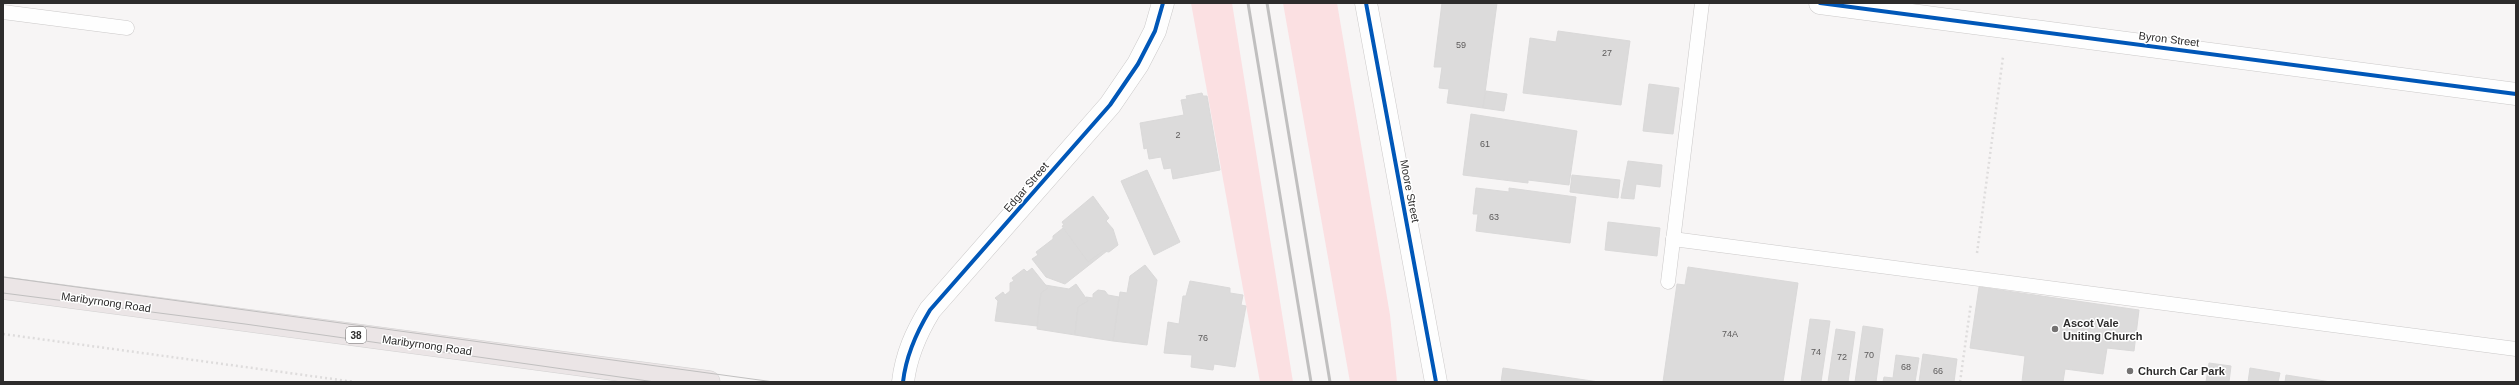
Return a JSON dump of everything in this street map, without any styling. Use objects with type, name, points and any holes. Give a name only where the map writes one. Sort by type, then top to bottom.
[{"type":"main road","name":"Maribyrnong Road","points":[[3,288],[708,382]]},
{"type":"street","name":"Edgar Street","points":[[903,382],[908,353],[916,333],[930,310],[1110,105],[1138,64],[1155,31],[1162,3]]},
{"type":"street","name":"Moore Street","points":[[1366,3],[1436,382]]},
{"type":"street","name":"Byron Street","points":[[1820,3],[2516,94]]},
{"type":"lane","points":[[1668,282],[1702,3]]},
{"type":"lane","points":[[3,12],[127,28]]},
{"type":"lane","points":[[1674,239],[2516,349]]},
{"type":"path","points":[[1960,382],[2007,27]]},
{"type":"path","points":[[3,334],[355,382]]},
{"type":"shaded area","points":[[1191,3],[1232,3],[1293,382],[1260,382]]},
{"type":"shaded area","points":[[1283,3],[1337,3],[1390,315],[1397,382],[1350,382]]},
{"type":"building","points":[[1442,3],[1497,3],[1483,108],[1447,103],[1449,89],[1439,88],[1442,67],[1434,67]]},
{"type":"building","points":[[1558,31],[1630,41],[1621,105],[1523,93],[1530,38],[1556,42]]},
{"type":"building","points":[[1649,84],[1679,88],[1673,134],[1643,131]]},
{"type":"building","points":[[1486,91],[1507,94],[1504,111],[1483,108]]},
{"type":"building","points":[[1202,93],[1203,96],[1207,96],[1220,170],[1173,179],[1171,168],[1164,169],[1161,157],[1149,159],[1147,148],[1144,149],[1140,123],[1184,115],[1181,100],[1187,99],[1186,96]]},
{"type":"building","points":[[1471,114],[1577,131],[1569,185],[1528,180],[1528,183],[1463,175]]},
{"type":"building","points":[[1628,161],[1662,165],[1660,187],[1636,184],[1634,199],[1621,198]]},
{"type":"building","points":[[1147,170],[1180,242],[1154,255],[1121,181]]},
{"type":"building","points":[[1572,175],[1620,180],[1618,198],[1570,192]]},
{"type":"building","points":[[1476,188],[1509,192],[1509,188],[1576,197],[1570,243],[1476,231],[1478,214],[1473,214]]},
{"type":"building","points":[[1093,196],[1109,218],[1106,221],[1113,229],[1118,245],[1109,252],[1103,251],[1088,262],[1062,226],[1064,225],[1062,222]]},
{"type":"building","points":[[1608,222],[1660,228],[1657,256],[1605,250]]},
{"type":"building","points":[[1063,228],[1088,262],[1103,251],[1107,251],[1065,284],[1046,277],[1032,259],[1038,255],[1036,252],[1053,239],[1053,236]]},
{"type":"building","points":[[1145,265],[1157,280],[1147,345],[1113,341],[1120,292],[1127,293],[1130,276]]},
{"type":"building","points":[[1688,267],[1798,283],[1783,382],[1663,382],[1677,284],[1685,285]]},
{"type":"building","points":[[1032,268],[1048,288],[1041,293],[1037,326],[995,321],[998,301],[995,298],[1003,292],[1005,295],[1010,291],[1010,283],[1014,281],[1012,278],[1024,269],[1027,272]]},
{"type":"building","points":[[1190,281],[1230,288],[1230,293],[1243,295],[1241,305],[1246,306],[1235,367],[1214,364],[1213,370],[1191,367],[1192,355],[1164,353],[1168,322],[1179,324],[1183,296],[1186,296]]},
{"type":"building","points":[[1076,284],[1088,301],[1078,307],[1075,335],[1037,329],[1041,293],[1048,288],[1045,285],[1069,289]]},
{"type":"building","name":"Ascot Vale Uniting Church","points":[[1979,287],[2139,310],[2134,351],[2107,348],[2103,374],[2065,369],[2063,382],[2022,382],[2025,356],[1970,348]]},
{"type":"building","points":[[1098,290],[1105,291],[1108,295],[1119,297],[1113,341],[1075,335],[1078,307],[1088,301],[1086,297],[1093,298],[1093,294]]},
{"type":"building","points":[[1810,319],[1830,321],[1821,382],[1801,382]]},
{"type":"building","points":[[1863,326],[1883,329],[1876,382],[1855,382]]},
{"type":"building","points":[[1836,329],[1855,332],[1848,382],[1828,382]]},
{"type":"building","points":[[1923,354],[1957,359],[1954,382],[1919,382]]},
{"type":"building","points":[[1896,355],[1919,358],[1915,382],[1883,382],[1884,377],[1893,378]]},
{"type":"building","points":[[2209,363],[2231,366],[2229,382],[2206,382]]},
{"type":"building","points":[[1503,368],[1599,382],[1501,382]]},
{"type":"building","points":[[2250,368],[2280,373],[2278,382],[2248,382]]},
{"type":"building","points":[[2286,375],[2331,382],[2285,382]]},
{"type":"tram line","points":[[3,277],[774,382]]},
{"type":"tram line","points":[[3,293],[245,324],[655,382]]},
{"type":"railway","points":[[1248,3],[1311,382]]},
{"type":"railway","points":[[1267,3],[1330,382]]},
{"type":"cycle path","points":[[903,382],[904,372],[912,344],[930,310],[1110,105],[1138,64],[1155,31],[1163,3]]},
{"type":"cycle path","points":[[1366,3],[1436,382]]},
{"type":"cycle path","points":[[1820,3],[2516,94]]},
{"type":"place","name":"Ascot Vale Uniting Church","points":[[2055,329]]},
{"type":"place","name":"Church Car Park","points":[[2130,371]]}]
